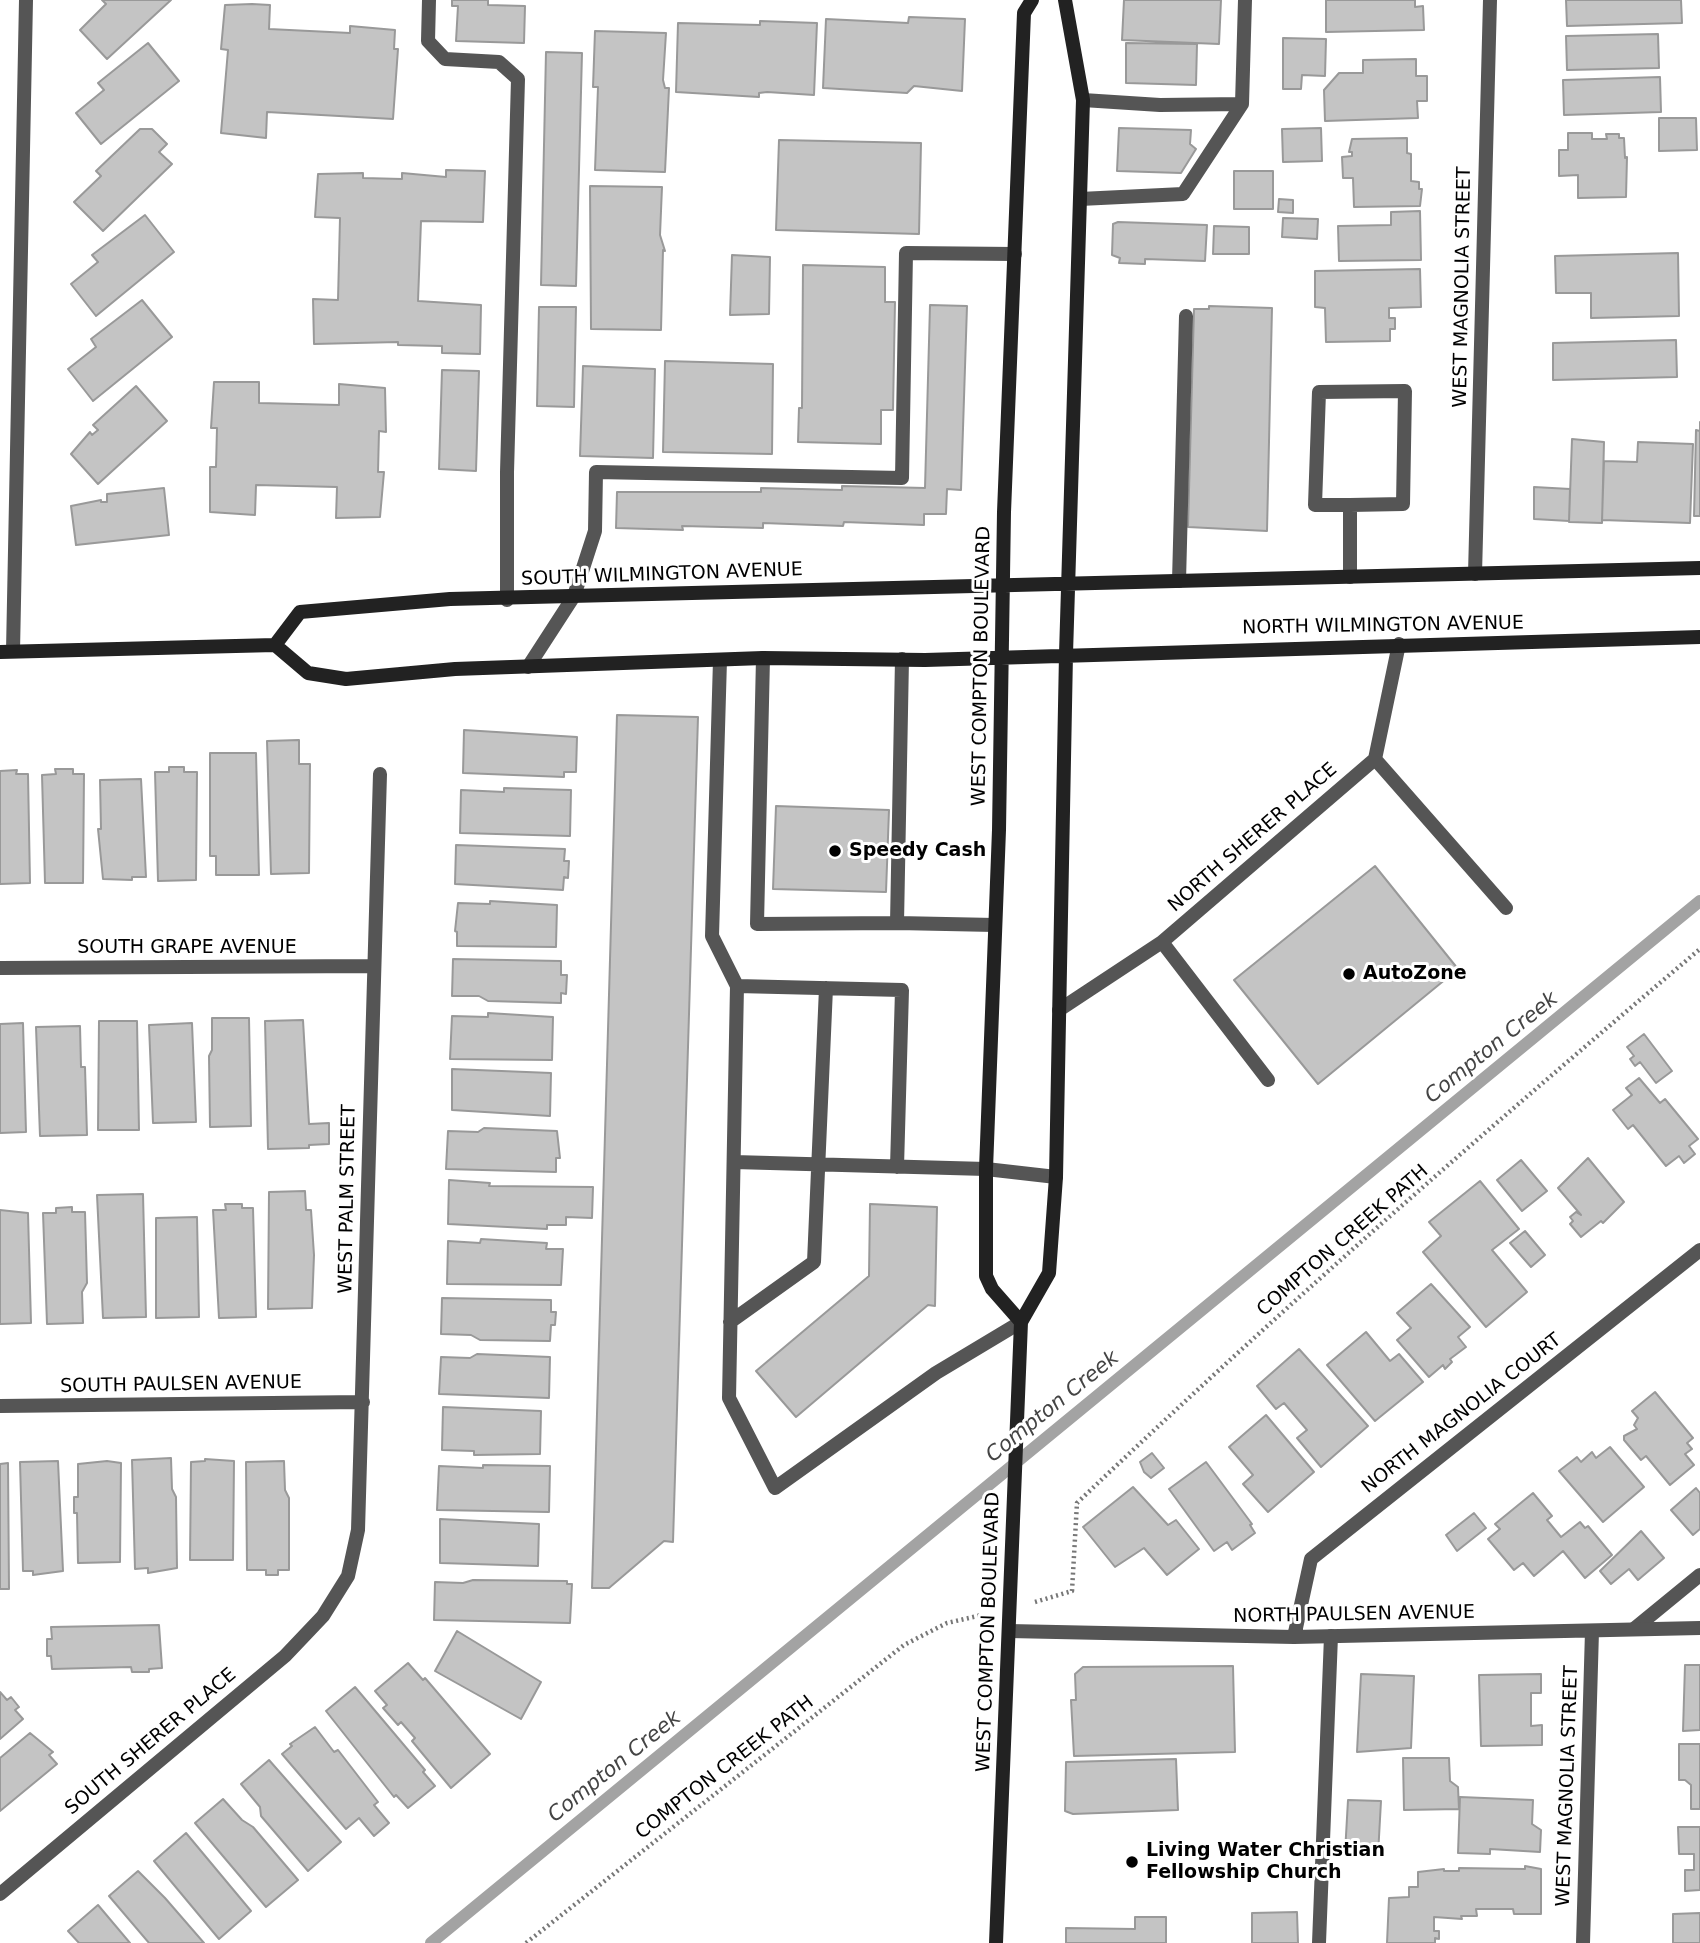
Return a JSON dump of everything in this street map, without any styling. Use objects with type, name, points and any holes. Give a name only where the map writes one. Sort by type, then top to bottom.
[{"type":"main road","name":"WEST COMPTON BOULEVARD","points":[[1021,1322],[992,1289],[986,1276],[986,1169],[1014,254],[1024,13],[1032,0]]},
{"type":"main road","name":"WEST COMPTON BOULEVARD","points":[[996,1943],[1021,1322],[1049,1273],[1056,1177],[1066,654],[1083,100],[1065,0]]},
{"type":"main road","points":[[1068,583],[1700,568]]},
{"type":"main road","name":"SOUTH WILMINGTON AVENUE","points":[[275,645],[300,612],[450,599],[507,600],[1068,583]]},
{"type":"main road","name":"NORTH WILMINGTON AVENUE","points":[[1066,654],[1700,637]]},
{"type":"main road","points":[[7,651],[275,645],[308,673],[346,679],[455,669],[762,658],[902,659],[1066,654]]},
{"type":"street","points":[[7,651],[26,0]]},
{"type":"street","points":[[429,0],[428,41],[445,59],[499,62],[518,79],[507,472],[507,600]]},
{"type":"street","points":[[1080,199],[1183,194],[1242,104],[1245,0]]},
{"type":"street","name":"WEST MAGNOLIA STREET","points":[[1475,574],[1490,0]]},
{"type":"street","points":[[1083,100],[1160,105],[1242,104]]},
{"type":"street","points":[[528,667],[574,596],[595,531],[596,472],[902,478],[906,253],[1014,254]]},
{"type":"street","points":[[1180,581],[1186,316]]},
{"type":"street","points":[[1319,391],[1405,391],[1403,503],[1350,505],[1315,505],[1319,391]]},
{"type":"street","points":[[1350,505],[1350,577]]},
{"type":"street","points":[[1398,644],[1375,759],[1506,908]]},
{"type":"street","points":[[762,658],[757,924],[995,925]]},
{"type":"street","points":[[897,923],[902,659]]},
{"type":"street","points":[[720,660],[712,936],[737,986],[729,1398],[775,1488],[936,1373],[1021,1322]]},
{"type":"street","name":"NORTH SHERER PLACE","points":[[1059,1010],[1162,942],[1375,759]]},
{"type":"street","name":"WEST PALM STREET","points":[[323,1616],[348,1576],[358,1530],[380,774]]},
{"type":"street","points":[[1162,942],[1268,1080]]},
{"type":"street","name":"SOUTH GRAPE AVENUE","points":[[0,968],[373,966]]},
{"type":"street","points":[[737,986],[902,990],[897,1167]]},
{"type":"street","points":[[730,1322],[814,1262],[826,988]]},
{"type":"street","points":[[734,1161],[986,1169],[1056,1177]]},
{"type":"street","name":"NORTH MAGNOLIA COURT","points":[[1294,1637],[1311,1559],[1700,1250]]},
{"type":"street","name":"SOUTH PAULSEN AVENUE","points":[[0,1406],[363,1402]]},
{"type":"street","points":[[1634,1629],[1700,1575]]},
{"type":"street","name":"SOUTH SHERER PLACE","points":[[0,1894],[285,1656],[323,1616]]},
{"type":"street","name":"NORTH PAULSEN AVENUE","points":[[1009,1631],[1294,1637],[1700,1628]]},
{"type":"street","name":"WEST MAGNOLIA STREET","points":[[1583,1943],[1592,1630]]},
{"type":"street","points":[[1320,1943],[1331,1636]]},
{"type":"path","name":"COMPTON CREEK PATH","points":[[1072,1591],[1077,1503],[1197,1389],[1590,1042],[1700,949]]},
{"type":"path","name":"COMPTON CREEK PATH","points":[[526,1943],[904,1644],[947,1623]]},
{"type":"building","points":[[102,0],[171,0],[107,59],[80,30],[106,4]]},
{"type":"building","points":[[452,0],[488,0],[488,5],[525,6],[524,43],[456,41],[458,6],[452,6]]},
{"type":"building","points":[[1124,0],[1221,0],[1219,44],[1122,40]]},
{"type":"building","points":[[1326,0],[1415,0],[1415,7],[1423,6],[1424,30],[1326,32]]},
{"type":"building","points":[[1566,0],[1681,0],[1682,23],[1567,26]]},
{"type":"building","points":[[225,5],[270,5],[269,29],[350,33],[350,26],[395,30],[394,49],[398,49],[393,119],[267,112],[266,138],[221,133],[228,50],[221,49]]},
{"type":"building","points":[[909,17],[965,19],[962,91],[914,86],[907,93],[823,88],[826,19],[908,23]]},
{"type":"building","points":[[760,21],[817,23],[814,95],[767,92],[759,93],[759,97],[676,92],[678,23],[760,25]]},
{"type":"building","points":[[595,31],[666,33],[663,80],[665,88],[669,88],[665,172],[595,170],[598,87],[593,87]]},
{"type":"building","points":[[1658,34],[1659,68],[1567,70],[1566,36]]},
{"type":"building","points":[[1283,38],[1326,39],[1325,76],[1302,75],[1301,89],[1283,89]]},
{"type":"building","points":[[148,43],[179,81],[101,144],[76,113],[104,90],[98,83]]},
{"type":"building","points":[[1126,43],[1197,44],[1196,85],[1126,83]]},
{"type":"building","points":[[546,52],[582,53],[576,286],[541,285]]},
{"type":"building","points":[[1416,59],[1416,76],[1427,76],[1427,101],[1417,101],[1418,118],[1325,121],[1324,90],[1339,73],[1363,73],[1363,60]]},
{"type":"building","points":[[1660,77],[1661,112],[1564,115],[1563,80]]},
{"type":"building","points":[[1659,118],[1696,118],[1697,150],[1659,151]]},
{"type":"building","points":[[1119,128],[1191,130],[1190,144],[1196,149],[1181,173],[1117,171]]},
{"type":"building","points":[[1321,128],[1322,161],[1283,162],[1282,129]]},
{"type":"building","points":[[140,129],[152,129],[167,144],[159,152],[172,164],[103,231],[74,202],[101,176],[96,171]]},
{"type":"building","points":[[1568,133],[1592,133],[1592,139],[1607,139],[1606,134],[1619,134],[1619,138],[1624,138],[1625,158],[1627,157],[1626,197],[1578,198],[1578,175],[1559,176],[1559,150],[1568,150]]},
{"type":"building","points":[[1407,138],[1407,153],[1411,154],[1411,181],[1419,182],[1419,189],[1422,189],[1420,206],[1354,207],[1353,178],[1343,178],[1342,157],[1352,156],[1352,152],[1349,152],[1352,139]]},
{"type":"building","points":[[779,140],[921,143],[919,234],[776,230]]},
{"type":"building","points":[[446,170],[485,171],[483,222],[421,221],[418,301],[481,305],[480,354],[442,353],[442,346],[398,345],[398,342],[314,344],[313,299],[338,300],[340,218],[315,217],[318,174],[363,173],[363,178],[402,179],[402,173],[446,177]]},
{"type":"building","points":[[1234,171],[1273,171],[1273,209],[1234,209]]},
{"type":"building","points":[[590,186],[662,187],[660,235],[665,251],[663,250],[661,330],[591,329]]},
{"type":"building","points":[[1279,199],[1293,200],[1293,213],[1278,212]]},
{"type":"building","points":[[1420,211],[1421,260],[1339,261],[1338,226],[1391,225],[1391,212]]},
{"type":"building","points":[[145,215],[174,252],[96,316],[71,284],[98,262],[92,255]]},
{"type":"building","points":[[1283,218],[1318,219],[1317,239],[1282,237]]},
{"type":"building","points":[[1113,224],[1207,225],[1205,261],[1145,259],[1145,264],[1119,263],[1120,258],[1112,255]]},
{"type":"building","points":[[1214,226],[1249,227],[1249,254],[1213,254]]},
{"type":"building","points":[[1678,253],[1679,316],[1591,318],[1591,293],[1556,293],[1555,256]]},
{"type":"building","points":[[732,255],[770,257],[769,314],[730,315]]},
{"type":"building","points":[[803,265],[885,267],[885,302],[895,302],[893,410],[881,410],[881,444],[798,442],[799,408],[802,408]]},
{"type":"building","points":[[1420,269],[1421,307],[1389,308],[1389,318],[1395,318],[1395,329],[1390,329],[1390,341],[1326,342],[1325,308],[1315,307],[1315,271]]},
{"type":"building","points":[[142,300],[172,337],[93,401],[68,369],[96,347],[91,339]]},
{"type":"building","points":[[930,305],[967,306],[961,490],[947,489],[946,514],[924,514],[924,525],[844,522],[843,526],[763,523],[763,528],[616,528],[617,492],[761,492],[761,488],[842,490],[842,486],[925,488]]},
{"type":"building","points":[[1209,306],[1272,308],[1267,531],[1188,527],[1194,309],[1209,309]]},
{"type":"building","points":[[539,307],[576,307],[574,407],[537,406]]},
{"type":"building","points":[[1676,340],[1677,377],[1553,380],[1553,343]]},
{"type":"building","points":[[665,361],[773,364],[772,454],[663,452]]},
{"type":"building","points":[[583,366],[655,369],[653,458],[580,456]]},
{"type":"building","points":[[442,370],[479,371],[476,471],[439,469]]},
{"type":"building","points":[[214,382],[259,382],[259,403],[339,405],[339,384],[385,388],[386,432],[379,431],[378,472],[384,472],[380,517],[336,518],[337,487],[256,485],[255,515],[210,512],[210,467],[216,467],[217,428],[211,428]]},
{"type":"building","points":[[136,386],[167,421],[98,484],[71,454],[90,432],[92,435],[98,430],[93,425]]},
{"type":"building","points":[[1696,430],[1700,431],[1700,516],[1694,516]]},
{"type":"building","points":[[1572,439],[1604,442],[1602,523],[1569,522]]},
{"type":"building","points":[[1638,442],[1693,444],[1690,523],[1602,520],[1604,461],[1637,462]]},
{"type":"building","points":[[1534,487],[1570,489],[1569,521],[1534,519]]},
{"type":"building","points":[[164,488],[169,535],[76,545],[71,506],[101,500],[107,502],[107,494]]},
{"type":"building","points":[[617,715],[698,717],[673,1542],[664,1541],[609,1588],[592,1588]]},
{"type":"building","points":[[464,730],[577,737],[576,772],[564,772],[564,777],[463,773]]},
{"type":"building","points":[[299,740],[299,764],[310,764],[309,873],[271,874],[267,741]]},
{"type":"building","points":[[210,753],[256,753],[259,875],[216,875],[216,856],[210,856]]},
{"type":"building","points":[[169,767],[184,767],[184,772],[197,772],[196,880],[158,881],[155,772],[169,772]]},
{"type":"building","points":[[55,769],[73,769],[73,774],[84,774],[83,883],[45,883],[42,775],[56,774]]},
{"type":"building","points":[[17,770],[16,774],[28,774],[30,883],[0,884],[0,771]]},
{"type":"building","points":[[141,779],[146,877],[132,877],[132,880],[103,879],[98,829],[101,829],[100,780]]},
{"type":"building","points":[[504,788],[571,790],[570,836],[460,833],[461,790],[504,792]]},
{"type":"building","points":[[776,806],[889,810],[886,892],[773,889]]},
{"type":"building","points":[[456,845],[565,849],[564,861],[569,861],[568,878],[564,877],[563,890],[455,884]]},
{"type":"building","points":[[1375,866],[1458,969],[1318,1084],[1234,980]]},
{"type":"building","points":[[490,901],[557,905],[556,947],[457,946],[455,931],[458,903],[490,904]]},
{"type":"building","points":[[453,959],[561,961],[561,975],[567,975],[566,994],[561,993],[561,1003],[488,1001],[479,996],[452,996]]},
{"type":"building","points":[[488,1013],[553,1017],[552,1060],[450,1059],[452,1016],[488,1017]]},
{"type":"building","points":[[212,1018],[249,1018],[251,1126],[210,1127],[209,1056],[212,1050]]},
{"type":"building","points":[[303,1020],[309,1124],[329,1123],[329,1144],[309,1145],[309,1148],[268,1149],[265,1021]]},
{"type":"building","points":[[99,1021],[137,1021],[139,1130],[98,1130]]},
{"type":"building","points":[[23,1023],[26,1132],[0,1133],[0,1024]]},
{"type":"building","points":[[192,1023],[196,1122],[153,1123],[149,1025]]},
{"type":"building","points":[[80,1026],[81,1067],[85,1067],[87,1135],[40,1136],[36,1027]]},
{"type":"building","points":[[1644,1034],[1672,1071],[1656,1083],[1640,1062],[1635,1066],[1630,1059],[1634,1056],[1627,1047]]},
{"type":"building","points":[[452,1069],[551,1073],[550,1116],[452,1110]]},
{"type":"building","points":[[1639,1078],[1660,1103],[1665,1099],[1698,1139],[1689,1146],[1695,1154],[1684,1163],[1679,1156],[1666,1166],[1633,1125],[1628,1129],[1613,1110],[1632,1095],[1626,1088]]},
{"type":"building","points":[[484,1128],[557,1131],[560,1158],[556,1158],[556,1172],[446,1169],[448,1131],[478,1132]]},
{"type":"building","points":[[1588,1158],[1624,1202],[1603,1223],[1601,1221],[1581,1237],[1570,1224],[1573,1221],[1570,1217],[1576,1212],[1581,1215],[1558,1188]]},
{"type":"building","points":[[1521,1160],[1547,1191],[1522,1211],[1497,1180]]},
{"type":"building","points":[[449,1180],[490,1183],[489,1186],[593,1187],[592,1218],[566,1217],[566,1225],[547,1225],[547,1229],[448,1224]]},
{"type":"building","points":[[1480,1181],[1519,1229],[1492,1250],[1527,1292],[1486,1327],[1423,1252],[1441,1236],[1429,1222]]},
{"type":"building","points":[[305,1191],[306,1210],[311,1210],[314,1255],[312,1308],[268,1309],[269,1192]]},
{"type":"building","points":[[143,1194],[146,1317],[103,1318],[97,1195]]},
{"type":"building","points":[[225,1204],[242,1204],[242,1208],[253,1208],[256,1317],[219,1318],[213,1210],[226,1210]]},
{"type":"building","points":[[870,1204],[937,1207],[935,1306],[928,1305],[796,1417],[756,1371],[869,1276]]},
{"type":"building","points":[[72,1207],[72,1212],[85,1212],[87,1283],[82,1292],[83,1323],[47,1324],[43,1213],[56,1213],[56,1208]]},
{"type":"building","points":[[0,1210],[28,1213],[31,1323],[0,1324]]},
{"type":"building","points":[[197,1217],[199,1317],[156,1318],[156,1218]]},
{"type":"building","points":[[1525,1231],[1545,1255],[1531,1267],[1510,1243]]},
{"type":"building","points":[[481,1239],[547,1243],[546,1249],[563,1249],[561,1285],[447,1284],[448,1241],[480,1243]]},
{"type":"building","points":[[1431,1284],[1470,1327],[1458,1337],[1466,1347],[1450,1359],[1452,1362],[1445,1369],[1443,1365],[1429,1377],[1397,1340],[1411,1328],[1397,1313]]},
{"type":"building","points":[[442,1298],[551,1300],[551,1312],[556,1312],[555,1325],[551,1325],[550,1341],[480,1340],[471,1335],[441,1334]]},
{"type":"building","points":[[1366,1332],[1390,1361],[1399,1354],[1423,1382],[1375,1421],[1327,1365]]},
{"type":"building","points":[[1299,1349],[1368,1426],[1321,1467],[1297,1438],[1307,1430],[1284,1403],[1276,1409],[1257,1386]]},
{"type":"building","points":[[477,1354],[550,1357],[549,1398],[439,1394],[441,1357],[470,1358]]},
{"type":"building","points":[[1655,1392],[1693,1438],[1687,1443],[1692,1449],[1685,1454],[1694,1465],[1670,1485],[1646,1456],[1641,1460],[1624,1440],[1624,1436],[1637,1429],[1634,1425],[1638,1418],[1632,1411]]},
{"type":"building","points":[[443,1407],[541,1411],[540,1454],[474,1455],[474,1451],[442,1450]]},
{"type":"building","points":[[1266,1415],[1314,1472],[1268,1512],[1243,1484],[1253,1475],[1229,1447]]},
{"type":"building","points":[[1610,1447],[1644,1487],[1603,1522],[1559,1471],[1577,1457],[1581,1462],[1592,1452],[1596,1458]]},
{"type":"building","points":[[1152,1453],[1164,1468],[1151,1478],[1144,1472],[1140,1462]]},
{"type":"building","points":[[171,1458],[172,1489],[176,1497],[177,1568],[148,1573],[148,1568],[135,1569],[132,1460]]},
{"type":"building","points":[[205,1459],[234,1461],[233,1560],[190,1560],[191,1462]]},
{"type":"building","points":[[58,1461],[63,1571],[33,1575],[33,1571],[23,1571],[20,1462]]},
{"type":"building","points":[[107,1461],[121,1463],[120,1562],[78,1563],[74,1497],[78,1497],[78,1464]]},
{"type":"building","points":[[284,1461],[285,1490],[289,1498],[289,1570],[278,1570],[278,1575],[266,1575],[266,1570],[247,1570],[246,1462]]},
{"type":"building","points":[[1206,1462],[1252,1524],[1250,1525],[1255,1533],[1232,1550],[1227,1542],[1214,1551],[1169,1489]]},
{"type":"building","points":[[8,1463],[9,1589],[0,1589],[0,1464]]},
{"type":"building","points":[[483,1465],[550,1466],[549,1512],[437,1510],[439,1466],[483,1468]]},
{"type":"building","points":[[1133,1487],[1168,1525],[1176,1520],[1199,1549],[1167,1575],[1144,1548],[1115,1567],[1083,1527]]},
{"type":"building","points":[[1696,1488],[1700,1493],[1700,1529],[1693,1535],[1671,1510]]},
{"type":"building","points":[[1533,1493],[1552,1516],[1547,1520],[1561,1537],[1580,1522],[1585,1528],[1588,1526],[1612,1555],[1585,1578],[1563,1551],[1534,1576],[1523,1563],[1514,1570],[1488,1539],[1500,1529],[1495,1524]]},
{"type":"building","points":[[1474,1513],[1486,1528],[1457,1551],[1446,1535]]},
{"type":"building","points":[[440,1519],[539,1524],[538,1566],[440,1563]]},
{"type":"building","points":[[1641,1531],[1664,1558],[1638,1580],[1629,1569],[1611,1584],[1600,1571]]},
{"type":"building","points":[[473,1580],[567,1581],[567,1584],[572,1584],[570,1623],[434,1620],[435,1582],[463,1583]]},
{"type":"building","points":[[159,1625],[162,1668],[149,1669],[149,1672],[132,1672],[131,1667],[52,1669],[51,1656],[47,1656],[47,1639],[52,1639],[51,1627]]},
{"type":"building","points":[[457,1631],[541,1682],[521,1719],[435,1671]]},
{"type":"building","points":[[408,1663],[423,1680],[425,1678],[490,1754],[451,1788],[412,1741],[415,1738],[401,1722],[398,1725],[383,1708],[387,1705],[375,1691]]},
{"type":"building","points":[[1685,1665],[1700,1665],[1700,1730],[1683,1731]]},
{"type":"building","points":[[1233,1666],[1235,1752],[1074,1756],[1071,1700],[1076,1700],[1075,1674],[1083,1667]]},
{"type":"building","points":[[1361,1674],[1414,1676],[1411,1748],[1357,1752]]},
{"type":"building","points":[[1541,1674],[1541,1693],[1531,1693],[1531,1726],[1542,1725],[1542,1745],[1481,1746],[1479,1675]]},
{"type":"building","points":[[355,1687],[425,1770],[423,1772],[435,1786],[408,1808],[396,1795],[394,1797],[326,1711]]},
{"type":"building","points":[[0,1692],[7,1700],[11,1697],[19,1707],[15,1710],[23,1719],[0,1739]]},
{"type":"building","points":[[315,1727],[334,1752],[338,1750],[378,1802],[374,1805],[389,1823],[374,1836],[359,1818],[346,1829],[282,1754],[292,1746],[290,1744]]},
{"type":"building","points":[[30,1733],[53,1752],[49,1755],[57,1764],[0,1811],[0,1758]]},
{"type":"building","points":[[1679,1744],[1700,1744],[1700,1809],[1691,1809],[1691,1785],[1685,1780],[1679,1780]]},
{"type":"building","points":[[1403,1758],[1449,1758],[1450,1781],[1458,1787],[1459,1809],[1404,1810]]},
{"type":"building","points":[[1176,1759],[1178,1810],[1073,1814],[1065,1811],[1066,1762]]},
{"type":"building","points":[[269,1760],[341,1842],[308,1871],[261,1816],[260,1807],[241,1784]]},
{"type":"building","points":[[1460,1797],[1533,1800],[1532,1824],[1541,1830],[1540,1852],[1490,1849],[1490,1854],[1458,1853]]},
{"type":"building","points":[[223,1799],[242,1820],[253,1827],[298,1880],[266,1907],[195,1823]]},
{"type":"building","points":[[1348,1800],[1381,1801],[1378,1855],[1345,1853]]},
{"type":"building","points":[[1678,1827],[1700,1827],[1700,1890],[1685,1891],[1685,1870],[1694,1870],[1694,1854],[1679,1854]]},
{"type":"building","points":[[186,1833],[251,1911],[219,1939],[154,1861]]},
{"type":"building","points":[[1525,1866],[1541,1869],[1541,1914],[1514,1914],[1513,1909],[1476,1909],[1477,1916],[1461,1916],[1462,1919],[1434,1917],[1434,1931],[1439,1931],[1439,1939],[1435,1938],[1435,1943],[1387,1943],[1389,1898],[1409,1897],[1409,1887],[1418,1887],[1418,1872],[1444,1869],[1459,1871],[1459,1868],[1525,1869]]},
{"type":"building","points":[[138,1871],[204,1943],[149,1943],[109,1896]]},
{"type":"building","points":[[98,1905],[130,1943],[79,1943],[68,1931]]},
{"type":"building","points":[[1297,1912],[1298,1943],[1252,1943],[1252,1913]]},
{"type":"building","points":[[1700,1913],[1700,1943],[1673,1943],[1673,1914]]},
{"type":"building","points":[[1135,1917],[1166,1917],[1166,1943],[1066,1943],[1066,1928],[1135,1929]]},
{"type":"waterway","name":"Compton Creek","points":[[431,1943],[1700,901]]},
{"type":"place","name":"Speedy Cash","points":[[835,851]]},
{"type":"place","name":"AutoZone","points":[[1349,974]]},
{"type":"place","name":"Living Water Christian Fellowship Church","points":[[1132,1862]]}]
